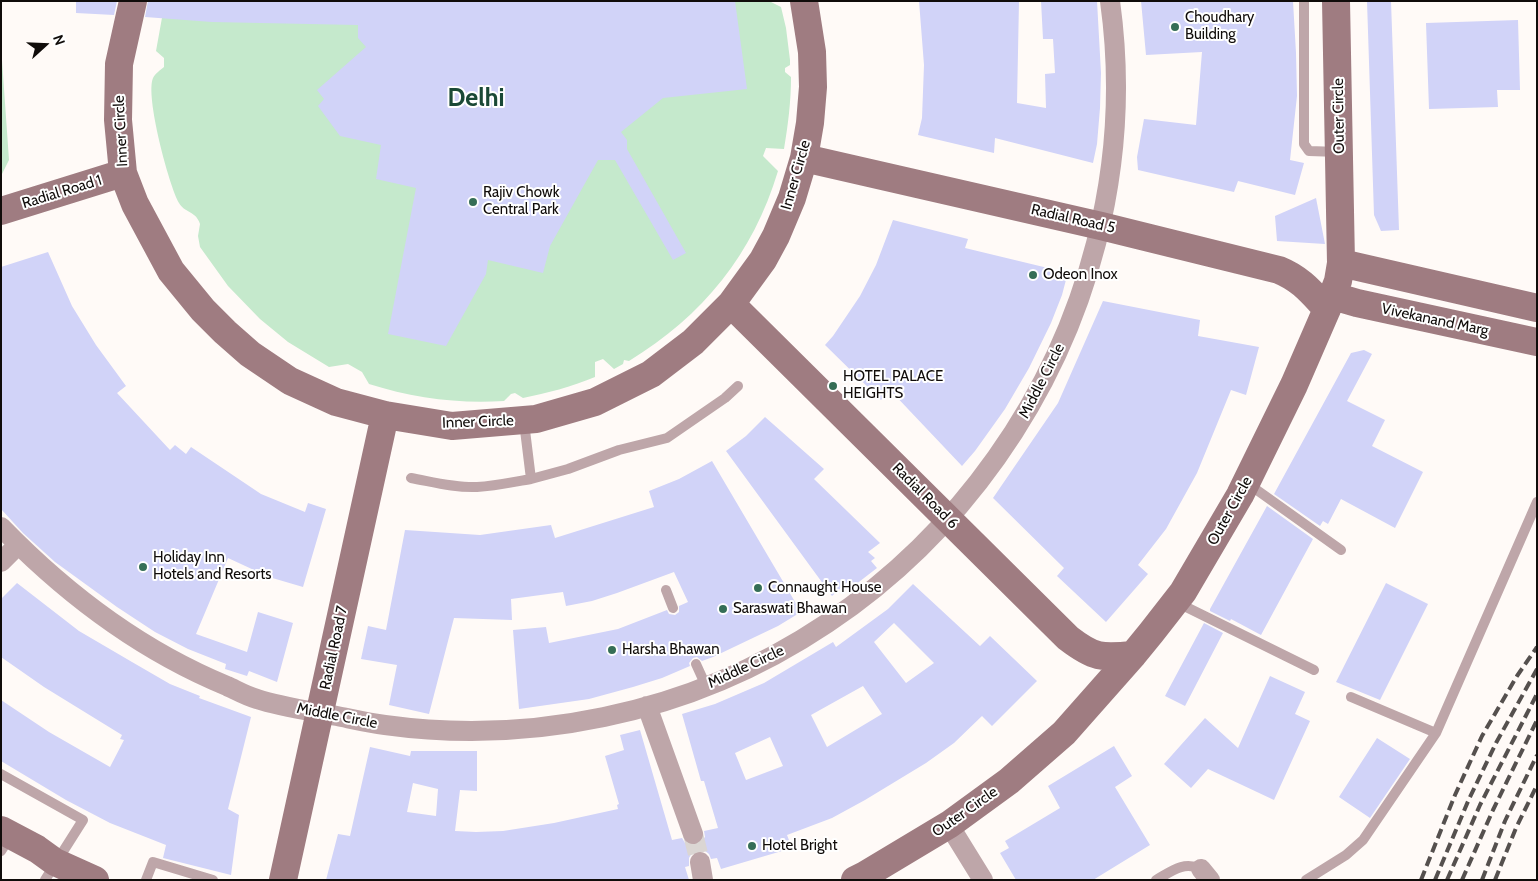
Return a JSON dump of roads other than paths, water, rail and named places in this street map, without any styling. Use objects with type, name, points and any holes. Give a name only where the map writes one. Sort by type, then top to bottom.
[{"type":"street","name":"Inner Circle","points":[[133,1],[119,64],[118,120],[123,173],[135,204],[171,271],[203,310],[250,354],[290,381],[336,402],[385,415],[452,426],[536,420],[595,402],[651,374],[693,342],[731,304],[763,260],[776,236],[792,198],[804,158],[810,123],[812,87],[812,52],[804,1]]},
{"type":"street","name":"Middle Circle","points":[[1,527],[66,588],[112,622],[158,652],[208,678],[257,699],[386,726],[433,730],[491,730],[548,726],[605,717],[647,706],[706,686],[767,659],[816,630],[864,597],[908,560],[948,520],[982,479],[1013,435],[1040,390],[1063,342],[1080,296],[1101,226],[1112,152],[1116,108],[1116,62],[1110,1]]},
{"type":"street","name":"Outer Circle","points":[[855,880],[949,825],[1009,781],[1064,733],[1133,655],[1176,602],[1246,483],[1294,385],[1330,303],[1342,263],[1336,1]]},
{"type":"street","name":"Radial Road 5","points":[[804,158],[1101,226],[1280,270],[1293,276],[1330,303]]},
{"type":"street","name":"Radial Road 1","points":[[1,211],[123,173]]},
{"type":"street","points":[[1342,263],[1537,308]]},
{"type":"street","name":"Vivekanand Marg","points":[[1330,303],[1357,303],[1537,342]]},
{"type":"street","name":"Radial Road 6","points":[[731,304],[1068,638],[1096,656],[1108,658],[1133,655]]},
{"type":"street","name":"Radial Road 7","points":[[283,880],[385,415]]},
{"type":"street","points":[[1,562],[18,545]]},
{"type":"street","points":[[647,706],[693,834]]},
{"type":"street","points":[[949,825],[983,880]]},
{"type":"street","points":[[4,839],[37,849],[50,871],[95,880]]},
{"type":"lane","points":[[1304,1],[1304,144],[1308,151],[1340,152]]},
{"type":"lane","points":[[411,478],[475,487],[501,485],[568,469],[619,450],[667,438],[725,398],[738,386]]},
{"type":"lane","points":[[524,421],[531,479]]},
{"type":"lane","points":[[1246,483],[1341,550]]},
{"type":"lane","points":[[1306,880],[1346,855],[1363,840],[1436,733],[1537,502]]},
{"type":"lane","points":[[666,590],[674,608]]},
{"type":"lane","points":[[1176,602],[1314,670]]},
{"type":"lane","points":[[696,664],[706,686]]},
{"type":"lane","points":[[1351,696],[1436,733]]},
{"type":"lane","points":[[1,774],[83,820],[50,871]]},
{"type":"lane","points":[[146,880],[153,862],[213,880]]},
{"type":"lane","points":[[1156,880],[1176,868],[1186,865],[1193,865],[1206,874]]},
{"type":"tunnel","points":[[693,834],[700,862]]},
{"type":"railway","points":[[1421,880],[1455,795],[1482,736],[1517,676],[1537,647]]},
{"type":"railway","points":[[1435,880],[1469,799],[1496,743],[1537,669]]},
{"type":"railway","points":[[1447,880],[1480,805],[1537,694]]},
{"type":"railway","points":[[1462,880],[1493,810],[1537,720]]},
{"type":"railway","points":[[1482,880],[1505,821],[1537,755]]},
{"type":"railway","points":[[1495,880],[1516,828],[1537,785]]},
{"type":"place","name":"Choudhary Building","points":[[1175,27]]},
{"type":"place","name":"Rajiv Chowk Central Park","points":[[473,202]]},
{"type":"place","name":"Odeon Inox","points":[[1033,275]]},
{"type":"place","name":"HOTEL PALACE HEIGHTS","points":[[833,386]]},
{"type":"place","name":"Holiday Inn Hotels and Resorts","points":[[143,567]]},
{"type":"place","name":"Connaught House","points":[[758,588]]},
{"type":"place","name":"Saraswati Bhawan","points":[[723,609]]},
{"type":"place","name":"Harsha Bhawan","points":[[612,650]]},
{"type":"place","name":"Hotel Bright","points":[[752,846]]},
{"type":"district","name":"Delhi","points":[[476,99]]}]
